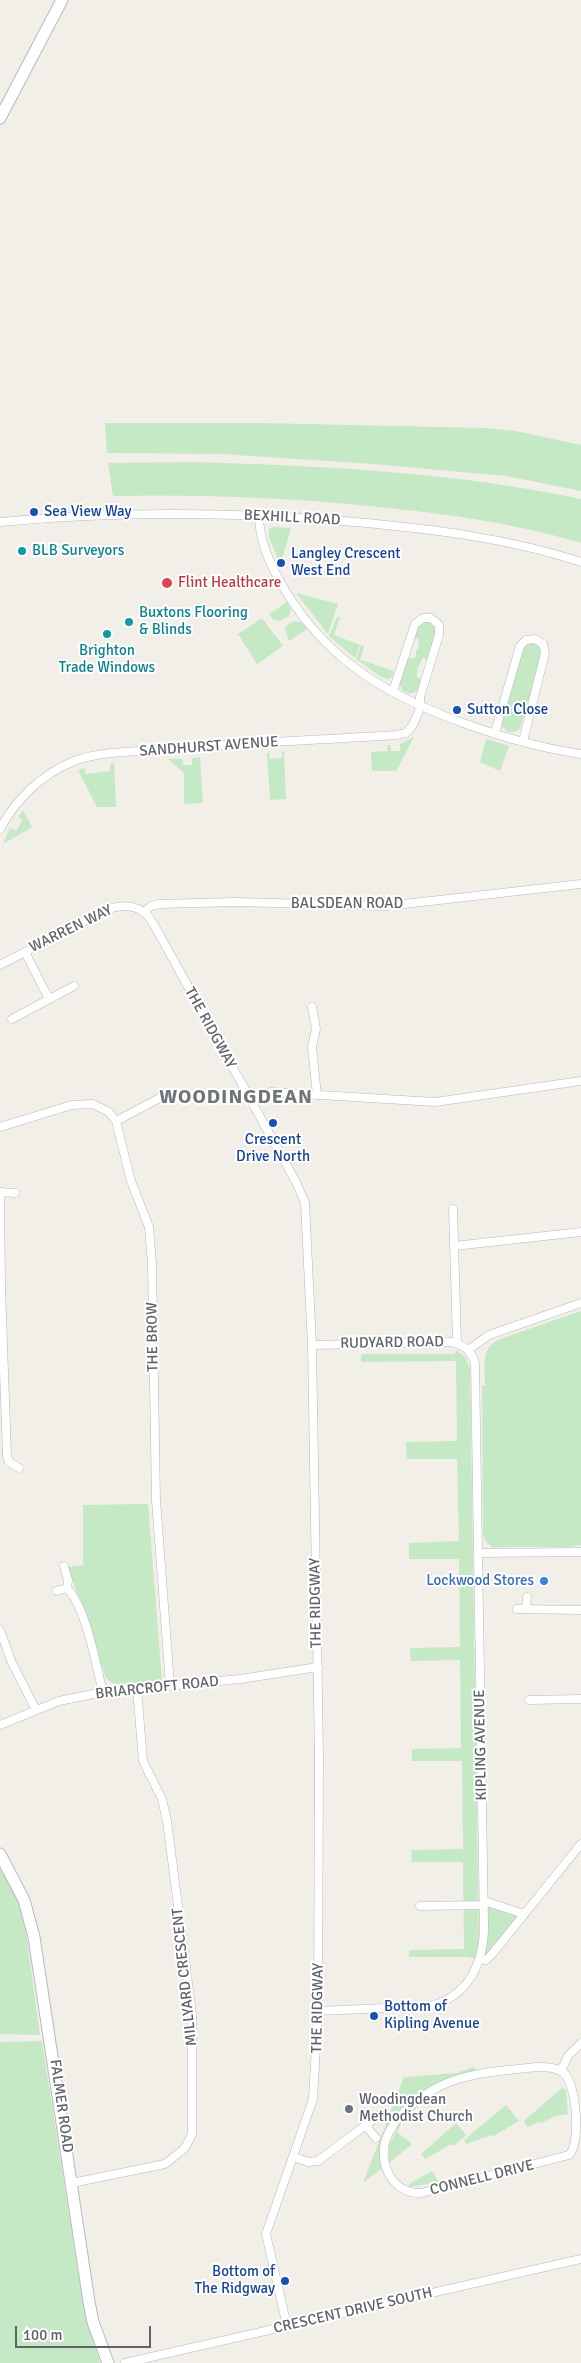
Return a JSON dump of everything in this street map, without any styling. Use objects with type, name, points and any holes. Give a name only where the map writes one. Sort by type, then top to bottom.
[{"type":"main road","points":[[0,118],[62,0]]},
{"type":"main road","name":"FALMER ROAD","points":[[0,1854],[24,1900],[34,1937],[89,2302],[96,2330],[108,2363]]},
{"type":"street","name":"BEXHILL ROAD","points":[[0,522],[136,514],[259,516],[433,530],[528,547],[581,562]]},
{"type":"street","points":[[259,516],[263,543],[275,572],[309,624],[356,669],[393,691],[457,720],[523,740],[581,754]]},
{"type":"street","name":"SANDHURST AVENUE","points":[[1,824],[20,799],[54,771],[79,760],[96,756],[170,749],[400,735],[411,728],[421,704],[420,697],[440,631],[438,624],[431,618],[421,619],[415,624],[393,691]]},
{"type":"street","points":[[495,732],[520,646],[526,640],[535,638],[543,644],[545,654],[523,740]]},
{"type":"street","name":"BALSDEAN ROAD","points":[[144,912],[151,906],[158,904],[207,902],[386,906],[581,884]]},
{"type":"street","name":"WARREN WAY","points":[[0,965],[108,909],[127,906],[144,912]]},
{"type":"street","name":"THE RIDGWAY","points":[[144,912],[153,923],[303,1196],[307,1226],[312,1345],[318,1667],[320,1824],[318,2011],[313,2099],[266,2234],[288,2326]]},
{"type":"street","points":[[25,952],[49,999]]},
{"type":"street","points":[[12,1019],[74,986]]},
{"type":"street","points":[[312,1006],[316,1028],[312,1047],[317,1094]]},
{"type":"street","points":[[304,1019],[314,1018]]},
{"type":"street","points":[[250,1100],[271,1092],[435,1102],[581,1081]]},
{"type":"street","points":[[0,1127],[64,1106],[86,1104],[104,1108],[116,1121],[158,1099]]},
{"type":"street","name":"THE BROW","points":[[116,1121],[130,1180],[151,1235],[156,1500],[170,1685]]},
{"type":"street","points":[[15,1193],[0,1193],[0,1287],[8,1459],[19,1468]]},
{"type":"street","points":[[453,1209],[457,1343]]},
{"type":"street","points":[[454,1246],[581,1232]]},
{"type":"street","points":[[468,1350],[489,1335],[581,1303]]},
{"type":"street","name":"RUDYARD ROAD","points":[[312,1345],[457,1343],[468,1350]]},
{"type":"street","name":"KIPLING AVENUE","points":[[318,2011],[437,2004],[462,1989],[473,1975],[480,1958],[484,1939],[484,1903],[480,1553],[476,1368],[468,1350]]},
{"type":"street","points":[[480,1553],[581,1552]]},
{"type":"street","points":[[64,1566],[68,1580],[67,1588],[75,1597],[93,1650],[103,1692]]},
{"type":"street","points":[[57,1591],[67,1588]]},
{"type":"street","points":[[526,1597],[526,1609]]},
{"type":"street","points":[[517,1609],[581,1610]]},
{"type":"street","points":[[0,1630],[12,1663],[36,1710]]},
{"type":"street","name":"BRIARCROFT ROAD","points":[[0,1725],[59,1701],[103,1692],[240,1680],[318,1667]]},
{"type":"street","name":"MILLYARD CRESCENT","points":[[72,2183],[95,2180],[168,2163],[185,2148],[193,2128],[193,2044],[188,1981],[167,1821],[162,1799],[143,1761],[140,1748],[137,1689]]},
{"type":"street","points":[[529,1700],[581,1699]]},
{"type":"street","points":[[480,1958],[486,1960],[581,1844]]},
{"type":"street","points":[[420,1906],[484,1903],[524,1914]]},
{"type":"street","points":[[561,2071],[568,2056],[581,2043]]},
{"type":"street","name":"CONNELL DRIVE","points":[[545,2067],[561,2071],[568,2079],[572,2090],[579,2122],[575,2149],[563,2158],[433,2191],[416,2194],[404,2190],[393,2182],[386,2166],[385,2144],[392,2127],[414,2102],[441,2086],[468,2076],[545,2067]]},
{"type":"street","points":[[294,2157],[308,2162],[318,2161],[383,2112]]},
{"type":"street","points":[[366,2126],[376,2138]]},
{"type":"street","name":"CRESCENT DRIVE SOUTH","points":[[126,2363],[581,2259]]},
{"type":"green space","points":[[105,423],[262,423],[484,428],[516,431],[581,445],[581,491],[506,476],[373,464],[221,454],[107,453]]},
{"type":"green space","points":[[195,462],[340,468],[437,476],[485,482],[581,499],[581,543],[481,520],[379,507],[246,497],[113,496],[108,463]]},
{"type":"green space","points":[[272,527],[291,528],[282,560],[279,562],[269,537],[269,529]]},
{"type":"green space","points":[[296,593],[338,604],[328,634]]},
{"type":"green space","points":[[287,602],[291,609],[289,616],[280,621],[274,620],[269,614]]},
{"type":"green space","points":[[337,617],[340,617],[334,635],[360,645],[355,658],[329,636]]},
{"type":"green space","points":[[262,618],[283,646],[257,664],[238,634]]},
{"type":"green space","points":[[294,621],[301,622],[307,629],[289,641],[285,629],[288,624]]},
{"type":"green space","points":[[427,621],[433,624],[436,631],[429,659],[427,661],[423,657],[417,670],[416,675],[422,681],[419,690],[410,694],[403,691],[400,685],[407,659],[416,657],[419,638],[412,640],[415,630],[420,624]]},
{"type":"green space","points":[[535,641],[541,647],[542,655],[520,728],[515,732],[508,732],[502,727],[501,722],[523,646],[526,642]]},
{"type":"green space","points":[[361,645],[364,646],[360,660],[394,671],[392,677],[388,679],[383,678],[356,659]]},
{"type":"green space","points":[[414,737],[396,771],[372,771],[371,752],[388,751],[387,745],[390,745],[391,751],[400,751],[400,744]]},
{"type":"green space","points":[[486,739],[509,746],[500,771],[480,762]]},
{"type":"green space","points":[[282,752],[284,752],[286,799],[270,800],[267,753],[269,753],[270,759],[282,758]]},
{"type":"green space","points":[[200,757],[203,803],[184,804],[184,773],[168,759],[182,759],[183,765],[192,765],[192,758]]},
{"type":"green space","points":[[114,763],[116,807],[97,807],[78,770],[84,768],[86,774],[110,771],[110,764]]},
{"type":"green space","points":[[23,810],[32,827],[3,844],[10,828],[16,831],[23,820],[18,817]]},
{"type":"green space","points":[[581,1311],[581,1545],[570,1547],[492,1547],[486,1542],[483,1534],[482,1386],[485,1385],[484,1365],[486,1353],[489,1347],[500,1339]]},
{"type":"green space","points":[[456,1350],[465,1357],[470,1369],[479,1944],[475,1959],[469,1957],[409,1957],[409,1950],[464,1949],[463,1862],[411,1862],[412,1850],[463,1849],[462,1761],[412,1761],[412,1749],[461,1748],[460,1660],[411,1661],[410,1648],[460,1647],[459,1559],[409,1559],[409,1543],[459,1541],[457,1459],[407,1459],[406,1442],[457,1441],[456,1361],[361,1362],[363,1354],[455,1354]]},
{"type":"green space","points":[[148,1504],[162,1682],[115,1685],[106,1678],[68,1567],[83,1565],[83,1505]]},
{"type":"green space","points":[[0,1869],[11,1886],[24,1917],[40,2035],[0,2034]]},
{"type":"green space","points":[[484,1901],[524,1914],[493,1953],[481,1959]]},
{"type":"green space","points":[[42,2041],[79,2279],[86,2317],[100,2363],[0,2363],[0,2042]]},
{"type":"green space","points":[[474,2067],[478,2072],[441,2082],[424,2090],[396,2114],[387,2130],[382,2148],[382,2168],[363,2183],[404,2077],[457,2073]]},
{"type":"green space","points":[[563,2087],[566,2092],[568,2114],[556,2116],[527,2127],[524,2121]]},
{"type":"green space","points":[[506,2105],[519,2121],[492,2137],[491,2135],[467,2144],[464,2140]]},
{"type":"green space","points":[[456,2123],[466,2135],[455,2145],[450,2145],[425,2159],[421,2154]]},
{"type":"green space","points":[[399,2124],[401,2124],[397,2132],[412,2144],[389,2163],[389,2146]]},
{"type":"green space","points":[[432,2171],[439,2182],[409,2187],[409,2184]]},
{"type":"place","name":"Sea View Way","points":[[34,512]]},
{"type":"place","name":"BLB Surveyors","points":[[22,551]]},
{"type":"place","name":"Langley Crescent West End","points":[[281,563]]},
{"type":"place","name":"Flint Healthcare","points":[[167,583]]},
{"type":"place","name":"Buxtons Flooring & Blinds","points":[[129,622]]},
{"type":"place","name":"Brighton Trade Windows","points":[[107,634]]},
{"type":"place","name":"Sutton Close","points":[[457,710]]},
{"type":"place","name":"Crescent Drive North","points":[[273,1123]]},
{"type":"place","name":"Lockwood Stores","points":[[544,1581]]},
{"type":"place","name":"Bottom of Kipling Avenue","points":[[374,2016]]},
{"type":"place","name":"Woodingdean Methodist Church","points":[[349,2109]]},
{"type":"place","name":"Bottom of The Ridgway","points":[[285,2281]]},
{"type":"district","name":"WOODINGDEAN","points":[[236,1098]]}]
